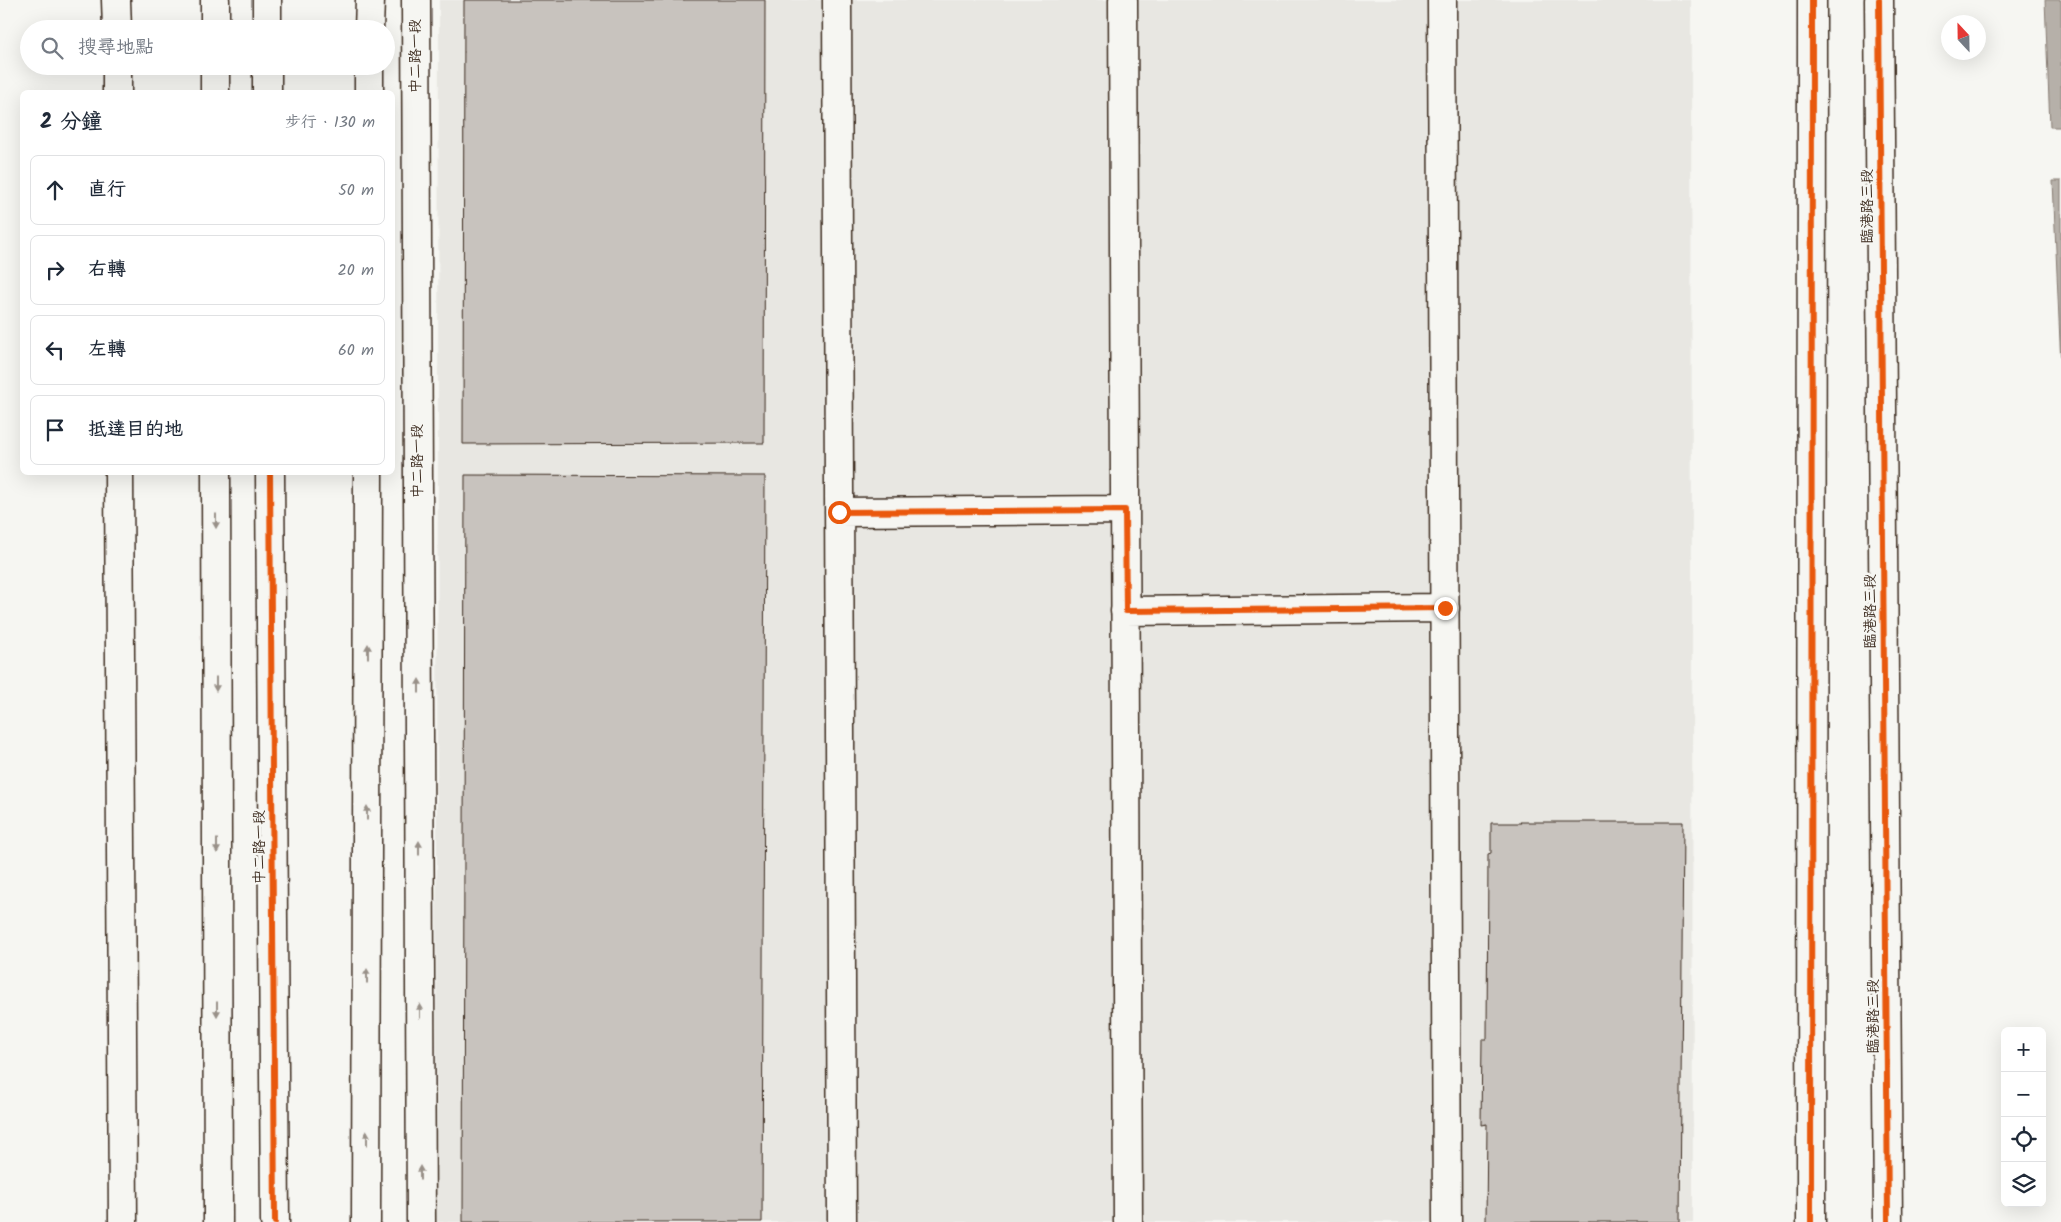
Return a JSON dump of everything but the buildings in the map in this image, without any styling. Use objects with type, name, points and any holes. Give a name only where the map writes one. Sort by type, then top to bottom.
[{"type":"main road","points":[[116,0],[117,20]]},
{"type":"main road","points":[[214,0],[215,20]]},
{"type":"main road","points":[[267,0],[267,20]]},
{"type":"main road","points":[[370,0],[370,20]]},
{"type":"main road","name":"中二路一段","points":[[416,0],[421,1222]]},
{"type":"main road","points":[[837,0],[842,1222]]},
{"type":"main road","points":[[1123,0],[1128,1222]]},
{"type":"main road","points":[[1442,0],[1447,1222]]},
{"type":"main road","points":[[1811,1222],[1812,0]]},
{"type":"main road","name":"臨港路三段","points":[[1879,0],[1888,1222]]},
{"type":"main road","points":[[117,75],[117,90]]},
{"type":"main road","points":[[215,75],[215,90]]},
{"type":"main road","points":[[267,75],[267,90]]},
{"type":"main road","points":[[369,75],[369,90]]},
{"type":"main road","points":[[119,475],[123,1222]]},
{"type":"main road","points":[[216,475],[218,1222]]},
{"type":"main road","name":"中二路一段","points":[[270,475],[275,1222]]},
{"type":"main road","points":[[366,1222],[368,475]]},
{"type":"main road","points":[[839,512],[1125,510]]},
{"type":"main road","points":[[1126,611],[1445,608]]},
{"type":"shaded area","points":[[439,0],[1691,0],[1693,1222],[436,1222]]},
{"type":"shaded area","points":[[2045,0],[2061,0],[2061,127],[2050,127]]},
{"type":"shaded area","points":[[2053,181],[2061,181],[2061,366]]},
{"type":"cycle path","points":[[1811,1222],[1812,0]]},
{"type":"cycle path","points":[[1879,0],[1888,1222]]},
{"type":"cycle path","points":[[270,475],[275,1222]]},
{"type":"route","points":[[839,512],[1125,510],[1126,611],[1445,608]]}]
